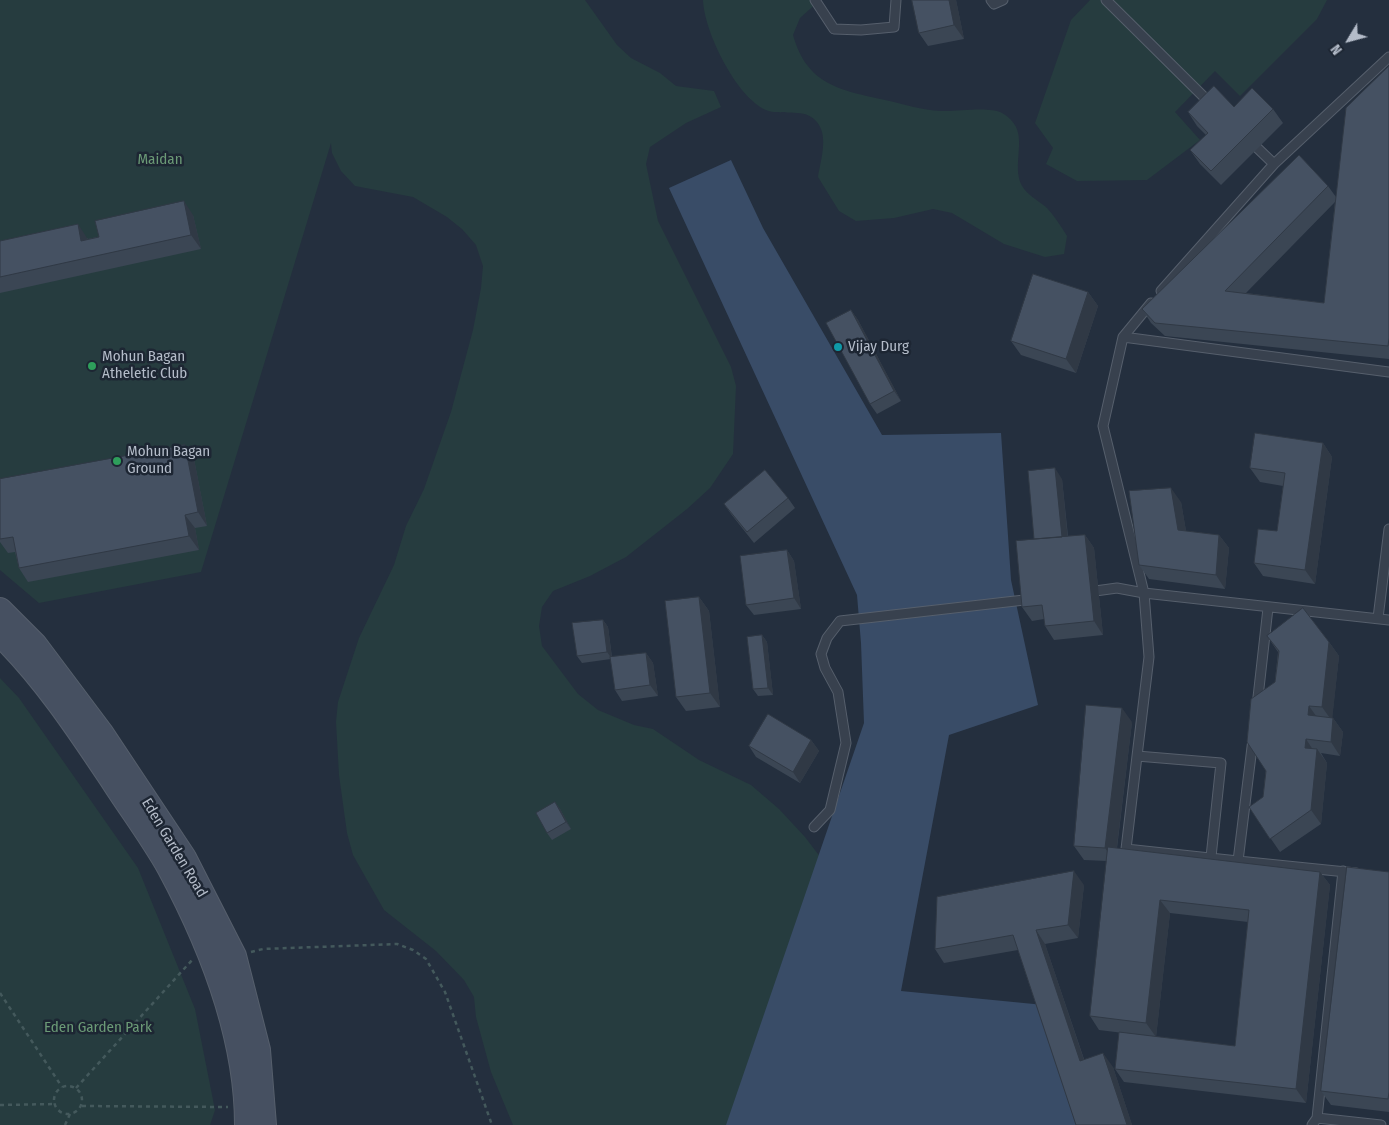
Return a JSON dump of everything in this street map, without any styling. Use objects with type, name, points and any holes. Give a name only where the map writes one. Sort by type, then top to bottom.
[{"type":"main road","name":"Eden Garden Road","points":[[0,610],[35,645],[101,733],[184,858],[234,956],[258,1050],[264,1125]]},
{"type":"main road","name":"Eden Garden Road","points":[[0,634],[18,652],[88,744],[168,865],[207,943],[239,1046],[247,1116]]},
{"type":"lane","points":[[815,0],[834,29],[861,30],[894,27],[896,0]]},
{"type":"lane","points":[[991,0],[994,4],[1003,0]]},
{"type":"lane","points":[[1106,0],[1218,111]]},
{"type":"lane","points":[[1362,873],[1126,849],[1149,657],[1144,594],[1103,426],[1123,337],[1177,272],[1274,164],[1389,57]]},
{"type":"lane","points":[[1239,131],[1274,164]]},
{"type":"lane","points":[[1123,337],[1389,372]]},
{"type":"lane","points":[[1378,618],[1389,529]]},
{"type":"lane","points":[[1078,593],[1117,588],[1144,594],[1389,620]]},
{"type":"lane","points":[[814,827],[830,810],[846,743],[838,692],[825,668],[821,654],[827,638],[840,621],[1039,598]]},
{"type":"lane","points":[[1256,715],[1268,608]]},
{"type":"lane","points":[[1238,861],[1254,725]]},
{"type":"lane","points":[[1137,756],[1221,763],[1211,857]]},
{"type":"lane","points":[[1343,871],[1315,1122],[1381,1125]]},
{"type":"path","points":[[76,1088],[207,943]]},
{"type":"path","points":[[293,948],[397,944],[413,950],[426,959],[445,992],[492,1125]]},
{"type":"path","points":[[0,993],[62,1087]]},
{"type":"path","points":[[70,1114],[62,1112],[55,1104],[56,1093],[62,1087],[76,1088],[82,1096],[82,1106]]},
{"type":"path","points":[[0,1105],[55,1104]]},
{"type":"path","points":[[65,1125],[70,1114],[82,1106],[247,1116]]},
{"type":"green space","name":"Maidan","points":[[0,0],[585,0],[617,45],[631,58],[660,73],[676,86],[714,91],[721,107],[686,123],[650,147],[646,164],[658,221],[731,367],[736,386],[733,454],[710,488],[687,509],[626,557],[590,576],[553,591],[542,607],[539,626],[542,646],[578,694],[598,710],[634,725],[653,729],[699,760],[751,785],[779,809],[805,837],[840,883],[858,957],[1054,1125],[513,1125],[491,1072],[476,1017],[474,997],[464,980],[436,951],[384,910],[353,855],[347,833],[339,775],[336,722],[338,702],[359,638],[394,565],[406,526],[424,489],[451,412],[473,330],[481,288],[483,266],[476,245],[462,229],[447,217],[413,197],[355,186],[341,171],[332,153],[331,143],[201,572],[39,603],[0,570]]},
{"type":"green space","points":[[703,0],[820,0],[800,18],[793,35],[799,52],[807,65],[816,75],[827,82],[854,93],[913,107],[941,111],[989,110],[1002,113],[1011,119],[1018,134],[1019,178],[1023,188],[1047,208],[1065,232],[1067,236],[1064,254],[1045,257],[1004,244],[952,213],[933,209],[894,218],[856,221],[839,211],[818,177],[823,146],[822,131],[819,125],[814,119],[803,114],[766,110],[755,103],[744,92],[733,78],[715,45]]},
{"type":"green space","points":[[1090,0],[1327,0],[1317,19],[1240,96],[1215,71],[1175,112],[1200,140],[1147,180],[1077,181],[1046,164],[1053,148],[1035,123],[1071,20]]},
{"type":"green space","name":"Eden Garden Park","points":[[0,678],[19,698],[138,868],[195,1009],[215,1110],[210,1125],[0,1125]]},
{"type":"water","points":[[731,160],[763,228],[882,435],[1001,433],[1011,580],[1038,705],[949,735],[901,991],[1044,1005],[1084,1125],[726,1125],[864,723],[857,595],[669,188]]},
{"type":"building","points":[[912,0],[949,0],[954,25],[919,33]]},
{"type":"building","points":[[1389,66],[1388,346],[1155,323],[1142,309],[1299,155],[1328,186],[1225,291],[1324,303],[1346,108]]},
{"type":"building","points":[[1214,86],[1234,107],[1252,88],[1273,109],[1211,171],[1190,150],[1208,133],[1188,112]]},
{"type":"building","points":[[184,201],[191,235],[0,277],[0,241],[78,224],[81,241],[99,237],[95,221]]},
{"type":"building","points":[[1033,274],[1088,292],[1066,359],[1011,341]]},
{"type":"building","points":[[851,310],[894,391],[870,404],[826,323]]},
{"type":"building","points":[[1255,433],[1323,443],[1305,570],[1254,563],[1258,529],[1277,531],[1285,473],[1250,468]]},
{"type":"building","points":[[185,445],[198,512],[185,515],[189,536],[19,568],[13,537],[0,539],[0,479]]},
{"type":"building","points":[[1055,468],[1062,537],[1034,539],[1028,471]]},
{"type":"building","points":[[765,470],[788,498],[747,532],[724,504]]},
{"type":"building","points":[[1171,488],[1178,530],[1219,535],[1216,575],[1139,565],[1129,491]]},
{"type":"building","points":[[1085,535],[1094,621],[1045,626],[1042,605],[1022,607],[1016,541]]},
{"type":"building","points":[[787,550],[794,598],[746,605],[740,556]]},
{"type":"building","points":[[699,597],[710,693],[676,697],[665,601]]},
{"type":"building","points":[[1303,608],[1329,642],[1322,707],[1309,706],[1308,715],[1333,718],[1331,742],[1306,739],[1305,748],[1317,749],[1311,810],[1270,839],[1249,807],[1263,797],[1266,771],[1247,742],[1251,699],[1275,682],[1279,651],[1267,636]]},
{"type":"building","points":[[603,620],[607,652],[577,656],[572,623]]},
{"type":"building","points":[[762,635],[768,688],[753,689],[747,637]]},
{"type":"building","points":[[646,653],[650,685],[615,690],[610,657]]},
{"type":"building","points":[[1086,705],[1122,708],[1105,848],[1074,846]]},
{"type":"building","points":[[768,714],[811,740],[793,772],[749,746]]},
{"type":"building","points":[[555,802],[566,822],[547,833],[536,813]]},
{"type":"building","points":[[1108,847],[1320,872],[1296,1089],[1115,1069],[1119,1032],[1235,1046],[1249,910],[1160,900],[1146,1023],[1090,1016]]},
{"type":"building","points":[[1347,867],[1389,872],[1388,1099],[1321,1091]]},
{"type":"building","points":[[1074,871],[1068,925],[1036,930],[1080,1061],[1103,1053],[1127,1125],[1076,1125],[1013,935],[935,949],[937,897]]},
{"type":"place","name":"Vijay Durg","points":[[838,347]]},
{"type":"place","name":"Mohun Bagan Atheletic Club","points":[[92,366]]},
{"type":"place","name":"Mohun Bagan Ground","points":[[117,461]]}]
